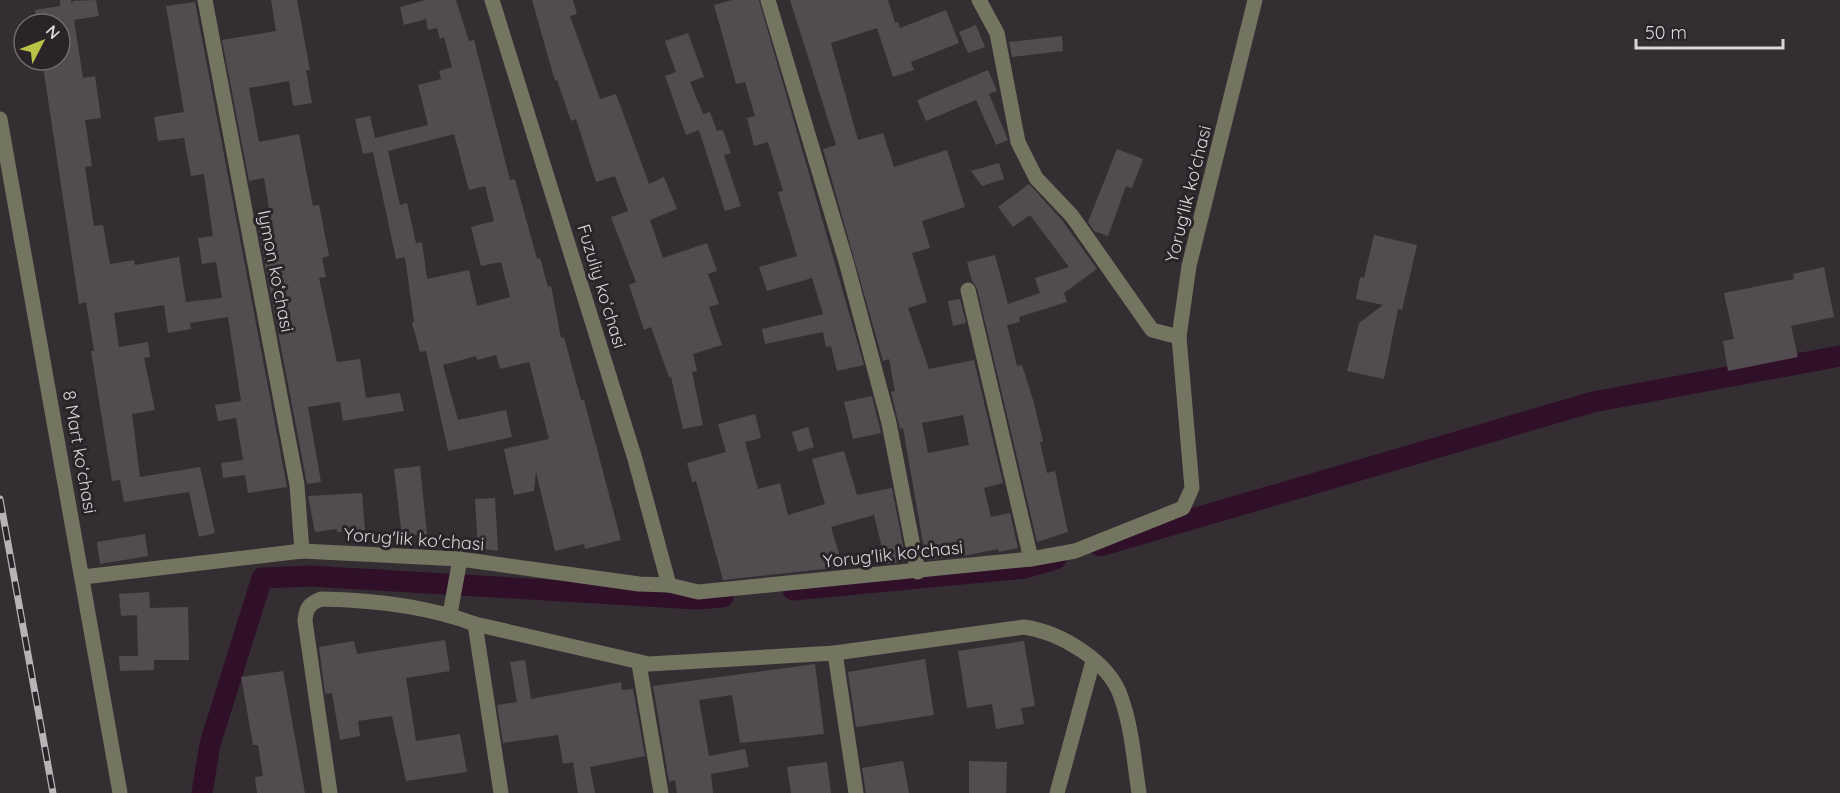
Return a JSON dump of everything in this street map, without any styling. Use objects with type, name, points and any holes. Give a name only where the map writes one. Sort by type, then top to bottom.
[{"type":"street","name":"Iymon koʻchasi","points":[[205,0],[297,485],[302,551]]},
{"type":"street","name":"Fuzuliy koʻchasi","points":[[492,0],[635,459],[669,585]]},
{"type":"street","points":[[768,0],[847,265],[889,423],[918,572]]},
{"type":"street","points":[[979,0],[997,33],[1018,142],[1036,178],[1072,216],[1152,330],[1179,337]]},
{"type":"street","name":"Yorug'lik ko'chasi","points":[[83,578],[302,551],[460,559],[639,584],[669,585],[698,592],[1031,559],[1075,551],[1183,508],[1192,488],[1179,337],[1189,266],[1255,0]]},
{"type":"street","name":"8 Mart koʻchasi","points":[[0,119],[120,793]]},
{"type":"street","points":[[968,290],[1031,559]]},
{"type":"street","points":[[450,614],[460,559]]},
{"type":"street","points":[[330,793],[305,621],[306,610],[311,603],[321,599],[347,600],[450,614],[475,624],[639,664],[835,653],[1024,627],[1043,630],[1062,637],[1093,661],[1121,695],[1139,793]]},
{"type":"street","points":[[475,624],[501,793]]},
{"type":"street","points":[[835,653],[856,793]]},
{"type":"street","points":[[1057,793],[1093,661]]},
{"type":"street","points":[[639,664],[661,793]]},
{"type":"building","points":[[60,0],[71,0],[72,4],[73,1],[96,0],[99,16],[74,20],[83,78],[95,76],[101,118],[85,120],[92,166],[85,167],[94,226],[103,225],[110,264],[134,260],[135,265],[179,257],[186,302],[222,298],[216,262],[202,264],[198,238],[213,236],[204,174],[191,176],[184,138],[158,141],[154,117],[184,112],[166,6],[195,2],[287,487],[248,493],[245,475],[223,478],[221,463],[243,460],[236,418],[218,421],[215,405],[241,401],[228,317],[190,323],[191,329],[168,333],[164,305],[114,313],[119,347],[148,342],[150,357],[144,358],[155,410],[132,414],[140,477],[200,467],[215,533],[199,537],[189,492],[124,502],[120,480],[112,481],[91,351],[94,351],[86,302],[79,304],[44,72],[72,72],[72,12],[35,12],[35,10],[60,6]]},
{"type":"building","points":[[271,0],[297,0],[310,70],[306,70],[312,103],[293,106],[289,81],[249,88],[259,142],[299,134],[313,206],[319,205],[329,256],[322,258],[326,277],[319,278],[337,362],[360,359],[366,398],[400,393],[404,411],[343,421],[340,402],[308,407],[321,482],[307,484],[256,216],[270,214],[264,178],[249,181],[222,40],[276,31]]},
{"type":"building","points":[[425,0],[456,0],[469,41],[474,40],[510,180],[515,179],[537,259],[540,258],[548,287],[551,286],[561,338],[564,337],[581,400],[584,400],[621,540],[585,549],[584,544],[555,551],[536,472],[534,491],[514,495],[504,449],[549,439],[529,362],[500,369],[496,355],[477,360],[476,356],[443,365],[458,420],[506,410],[512,437],[448,451],[426,351],[420,352],[412,323],[414,322],[405,257],[396,259],[373,152],[363,154],[355,119],[370,116],[375,138],[428,125],[418,85],[441,79],[439,71],[452,67],[444,37],[440,39],[437,28],[428,30],[426,19],[404,25],[400,7]],"holes":[[[454,134],[469,190],[485,186],[494,221],[471,227],[481,266],[501,262],[510,297],[477,306],[469,270],[427,279],[422,242],[416,243],[407,203],[400,205],[388,151]]]},
{"type":"building","points":[[532,0],[573,0],[577,14],[570,16],[600,99],[616,94],[649,184],[664,177],[677,209],[650,220],[663,258],[707,243],[717,271],[708,274],[719,304],[709,307],[722,345],[693,354],[697,371],[692,372],[703,425],[683,429],[671,377],[669,377],[651,327],[644,330],[629,285],[636,282],[611,217],[628,211],[615,176],[596,182],[576,119],[571,121],[557,80],[555,81]]},
{"type":"building","points":[[732,0],[759,0],[864,365],[837,371],[831,346],[826,347],[823,332],[765,344],[762,329],[823,314],[812,278],[767,291],[759,267],[797,256],[778,192],[783,191],[768,142],[754,146],[747,118],[755,116],[745,82],[736,84],[714,5]]},
{"type":"building","points":[[790,0],[888,0],[895,23],[898,22],[900,28],[946,10],[959,43],[911,62],[914,70],[893,77],[877,28],[831,43],[858,140],[883,133],[894,167],[947,150],[965,207],[922,221],[930,248],[912,253],[927,302],[908,308],[929,369],[974,360],[1003,483],[984,488],[991,517],[1010,513],[1018,548],[926,560],[903,428],[900,429],[891,392],[895,391],[889,359],[883,361],[823,149],[836,145]],"holes":[[[963,415],[969,445],[928,453],[922,423]]]},
{"type":"building","points":[[976,25],[985,47],[968,53],[959,32]]},
{"type":"building","points":[[688,33],[704,77],[690,82],[703,114],[710,112],[717,131],[723,130],[731,153],[724,155],[741,206],[725,211],[699,130],[686,135],[665,76],[676,72],[665,41]]},
{"type":"building","points":[[1062,36],[1063,51],[1012,57],[1009,42]]},
{"type":"building","points":[[988,70],[997,91],[989,94],[1008,140],[996,145],[976,100],[926,121],[917,100]]},
{"type":"building","points":[[1117,149],[1143,159],[1132,188],[1126,186],[1108,236],[1094,231],[1088,222]]},
{"type":"building","points":[[999,163],[1004,179],[982,186],[971,171]]},
{"type":"building","points":[[1029,184],[1062,220],[1097,269],[1064,293],[1067,302],[1019,317],[1020,322],[1007,325],[1017,366],[1022,365],[1034,403],[1043,441],[1040,442],[1047,473],[1055,471],[1068,532],[1037,542],[977,288],[972,281],[967,262],[995,255],[1008,304],[1040,293],[1035,278],[1069,267],[1030,215],[1013,227],[998,207]]},
{"type":"building","points":[[1374,235],[1417,245],[1402,310],[1398,309],[1384,379],[1347,371],[1359,323],[1383,305],[1356,299],[1360,277],[1364,278]]},
{"type":"building","points":[[1824,267],[1834,317],[1791,326],[1798,357],[1728,371],[1723,341],[1734,339],[1724,293],[1794,279],[1793,274]]},
{"type":"building","points":[[960,299],[966,323],[953,326],[948,301]]},
{"type":"building","points":[[872,396],[881,433],[853,439],[844,402]]},
{"type":"building","points":[[755,414],[761,438],[745,442],[758,489],[780,483],[788,515],[825,504],[812,459],[844,451],[857,495],[892,488],[906,561],[886,564],[874,515],[831,527],[843,567],[723,580],[696,481],[692,482],[687,463],[726,452],[718,424]]},
{"type":"building","points":[[808,427],[814,447],[798,452],[792,432]]},
{"type":"building","points":[[420,466],[427,534],[402,537],[394,469]]},
{"type":"building","points":[[362,493],[365,530],[337,532],[337,529],[315,532],[308,496]]},
{"type":"building","points":[[495,498],[498,551],[478,548],[475,499]]},
{"type":"building","points":[[145,534],[148,556],[100,564],[97,542]]},
{"type":"building","points":[[149,592],[150,608],[188,607],[189,660],[154,660],[154,670],[120,671],[119,656],[138,656],[137,615],[121,616],[119,594]]},
{"type":"building","points":[[445,640],[450,671],[406,678],[416,741],[460,734],[467,772],[406,781],[392,716],[358,721],[360,736],[340,740],[332,693],[325,694],[319,647],[354,641],[357,654]]},
{"type":"building","points":[[1024,641],[1035,706],[1021,708],[1024,724],[996,729],[992,704],[967,708],[958,651]]},
{"type":"building","points":[[925,659],[934,715],[856,727],[848,672]]},
{"type":"building","points":[[525,660],[531,699],[621,682],[622,690],[633,689],[645,756],[590,767],[595,793],[578,793],[573,762],[563,764],[558,735],[503,743],[497,705],[517,702],[510,662]]},
{"type":"building","points":[[815,664],[824,734],[740,743],[732,695],[699,700],[709,756],[745,749],[749,767],[711,774],[713,793],[677,793],[675,780],[669,782],[653,686]]},
{"type":"building","points":[[283,671],[305,793],[257,793],[255,777],[263,776],[258,745],[253,745],[241,677]]},
{"type":"building","points":[[903,761],[909,793],[866,793],[862,768]]},
{"type":"building","points":[[969,761],[1007,762],[1006,793],[969,793]]},
{"type":"building","points":[[827,762],[831,793],[791,793],[787,767]]},
{"type":"waterway","points":[[1100,546],[1593,402],[1840,356]]},
{"type":"waterway","points":[[793,590],[1025,568],[1056,559]]},
{"type":"waterway","points":[[202,793],[210,744],[262,578],[310,576],[697,599],[723,597]]},
{"type":"railway","points":[[0,499],[53,793]]}]
